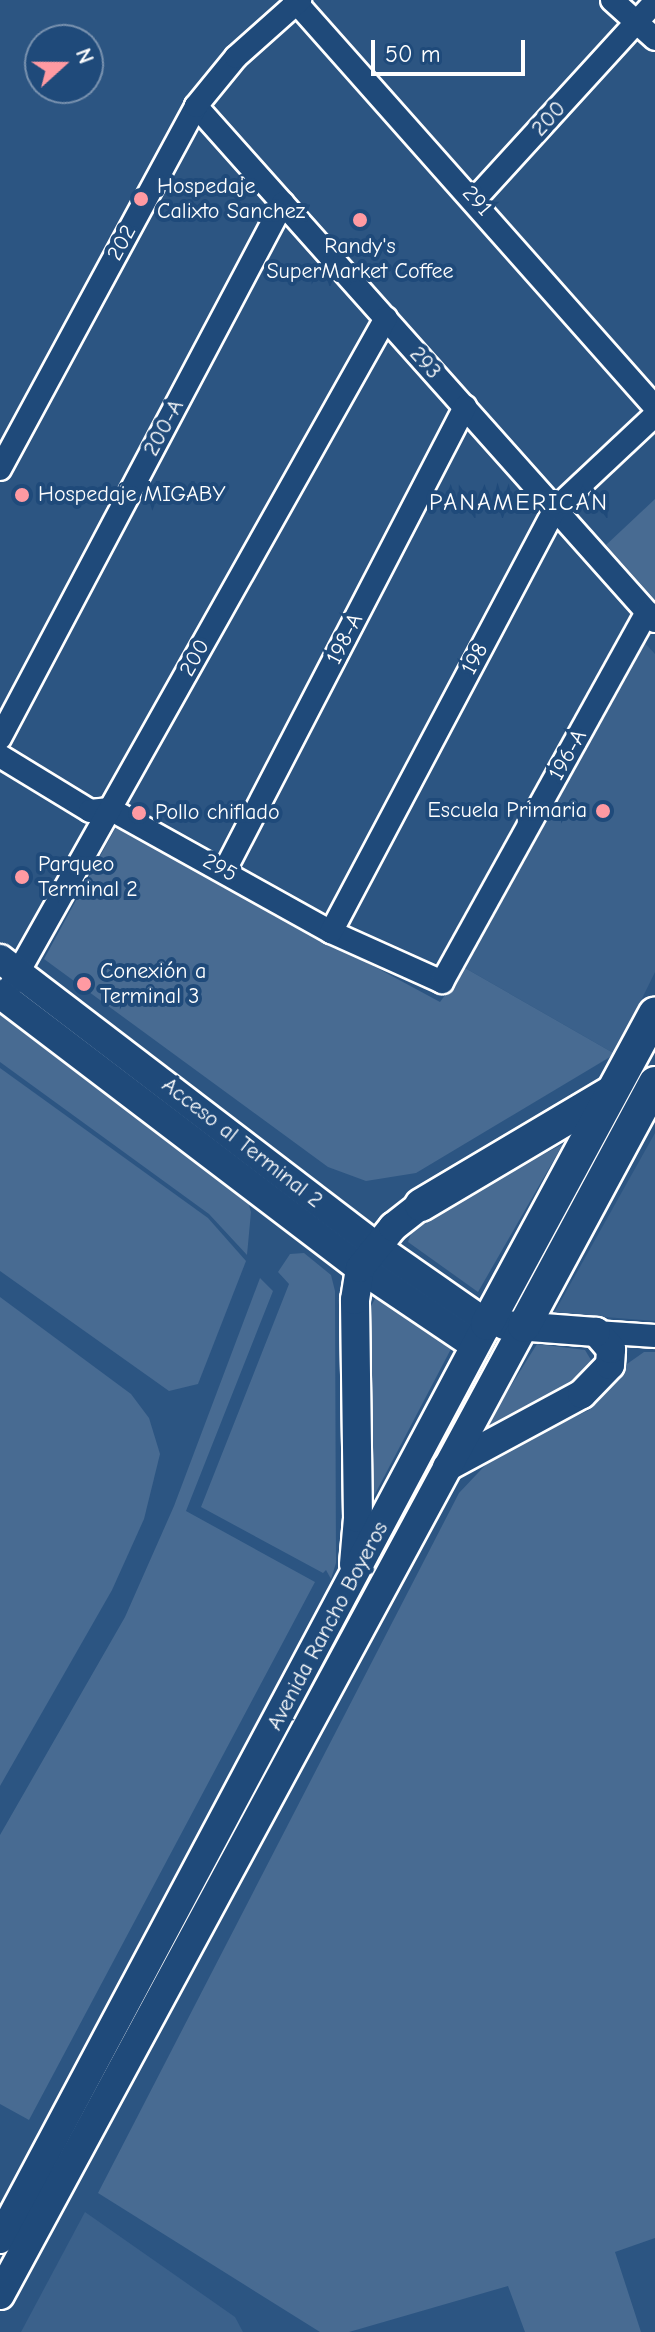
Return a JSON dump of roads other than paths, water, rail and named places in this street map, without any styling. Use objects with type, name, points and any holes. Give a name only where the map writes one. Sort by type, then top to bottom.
[{"type":"highway","name":"Avenida Rancho Boyeros","points":[[481,1334],[655,1013]]},
{"type":"highway","name":"Avenida Rancho Boyeros","points":[[524,1326],[655,1083]]},
{"type":"highway","points":[[421,1205],[613,1091]]},
{"type":"main road","name":"Acceso al Terminal 2","points":[[10,966],[334,1214],[368,1257]]},
{"type":"main road","name":"Acceso al Terminal 2","points":[[2,995],[368,1257],[481,1334]]},
{"type":"main road","points":[[334,1214],[361,1217],[421,1205]]},
{"type":"main road","points":[[349,1588],[358,1518],[355,1300],[368,1257],[421,1205]]},
{"type":"main road","points":[[444,1469],[582,1394],[604,1375],[612,1357],[607,1341],[596,1332],[524,1326],[481,1334]]},
{"type":"main road","name":"Avenida Rancho Boyeros","points":[[0,2295],[524,1326]]},
{"type":"main road","name":"Avenida Rancho Boyeros","points":[[0,2239],[349,1588],[481,1334]]},
{"type":"street","points":[[612,0],[655,39]]},
{"type":"street","name":"202","points":[[0,469],[196,106],[236,57],[297,1]]},
{"type":"street","name":"291","points":[[297,1],[475,199],[655,407]]},
{"type":"street","name":"200","points":[[475,199],[655,2]]},
{"type":"street","name":"293","points":[[196,106],[651,616]]},
{"type":"street","name":"200-A","points":[[0,738],[283,203]]},
{"type":"street","name":"200","points":[[2,995],[10,966],[110,809],[386,318]]},
{"type":"street","name":"198-A","points":[[225,870],[465,407]]},
{"type":"street","name":"198","points":[[331,932],[555,509],[655,415]]},
{"type":"street","name":"196-A","points":[[442,982],[651,616]]},
{"type":"street","name":"295","points":[[0,756],[90,811],[110,809],[225,870],[331,932],[442,982]]},
{"type":"street","points":[[596,1332],[655,1336]]},
{"type":"street","points":[[612,1357],[655,1336]]},
{"type":"place","name":"Hospedaje Calixto Sanchez","points":[[141,199]]},
{"type":"place","name":"Randy's SuperMarket Coffee","points":[[360,220]]},
{"type":"place","name":"Hospedaje MIGABY","points":[[22,495]]},
{"type":"place","name":"Escuela Primaria","points":[[603,811]]},
{"type":"place","name":"Pollo chiflado","points":[[139,813]]},
{"type":"place","name":"Parqueo Terminal 2","points":[[22,877]]},
{"type":"place","name":"Conexión a Terminal 3","points":[[84,984]]},
{"type":"district","name":"PANAMERICAN","points":[[519,503]]}]
